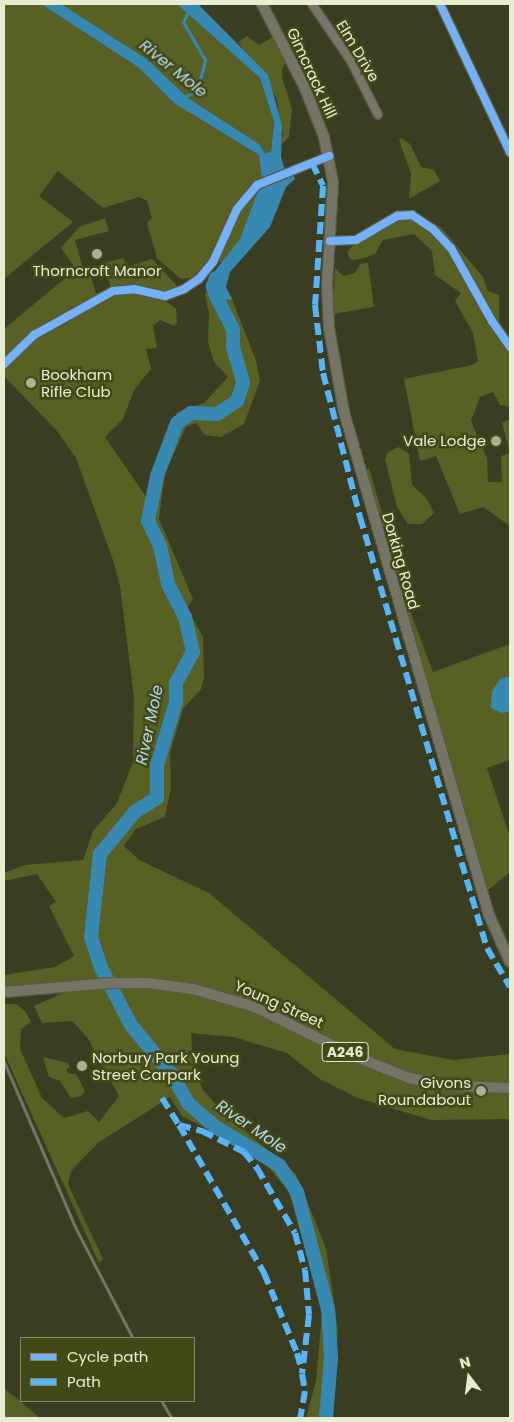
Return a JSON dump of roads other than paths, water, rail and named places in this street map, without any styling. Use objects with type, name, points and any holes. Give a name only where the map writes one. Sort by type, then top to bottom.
[{"type":"main road","name":"Gimcrack Hill","points":[[262,4],[312,104],[329,156]]},
{"type":"main road","name":"Dorking Road","points":[[329,156],[333,182],[329,328],[344,412],[490,916],[510,962]]},
{"type":"main road","name":"Young Street","points":[[4,992],[74,986],[148,983],[193,989],[255,1007],[354,1056],[410,1078],[454,1086],[509,1086]]},
{"type":"street","name":"Elm Drive","points":[[312,4],[351,61],[378,115]]},
{"type":"street","points":[[440,4],[510,152]]},
{"type":"street","points":[[188,83],[201,92]]},
{"type":"street","points":[[4,364],[34,335],[113,291],[134,289],[165,296],[179,292],[199,279],[213,262],[237,209],[257,185],[329,156]]},
{"type":"street","points":[[330,241],[356,240],[397,216],[412,215],[433,229],[451,248],[496,328],[510,347]]},
{"type":"water","points":[[41,4],[61,4],[147,59],[188,98],[259,144],[265,153],[271,152],[274,122],[260,78],[177,4],[198,4],[268,75],[282,125],[281,157],[285,170],[262,179],[259,155],[174,103],[138,67]]},
{"type":"water","points":[[293,174],[295,179],[286,187],[270,227],[230,272],[226,287],[232,299],[224,300],[208,287],[210,277],[240,239],[260,186]]},
{"type":"water","points":[[510,677],[510,711],[501,713],[491,708],[492,691],[501,678]]},
{"type":"waterway","points":[[184,97],[193,93],[199,83],[205,60],[183,22],[189,10]]},
{"type":"waterway","name":"River Mole","points":[[216,278],[213,286],[233,329],[233,347],[243,383],[237,401],[217,414],[191,413],[177,423],[157,476],[148,521],[160,546],[168,584],[185,617],[193,652],[176,683],[176,702],[157,765],[157,798],[135,812],[100,854],[91,937],[101,968],[131,1025],[172,1075],[189,1104],[214,1126],[279,1165],[297,1192],[328,1309],[331,1358],[326,1418]]},
{"type":"railway","points":[[4,1061],[76,1228],[132,1337]]},
{"type":"railway","points":[[163,1402],[172,1418]]},
{"type":"place","name":"Thorncroft Manor","points":[[97,254]]},
{"type":"place","name":"Bookham Rifle Club","points":[[31,383]]},
{"type":"place","name":"Vale Lodge","points":[[496,441]]},
{"type":"place","name":"Norbury Park Young Street Carpark","points":[[82,1066]]},
{"type":"place","name":"Givons Roundabout","points":[[481,1091]]}]
